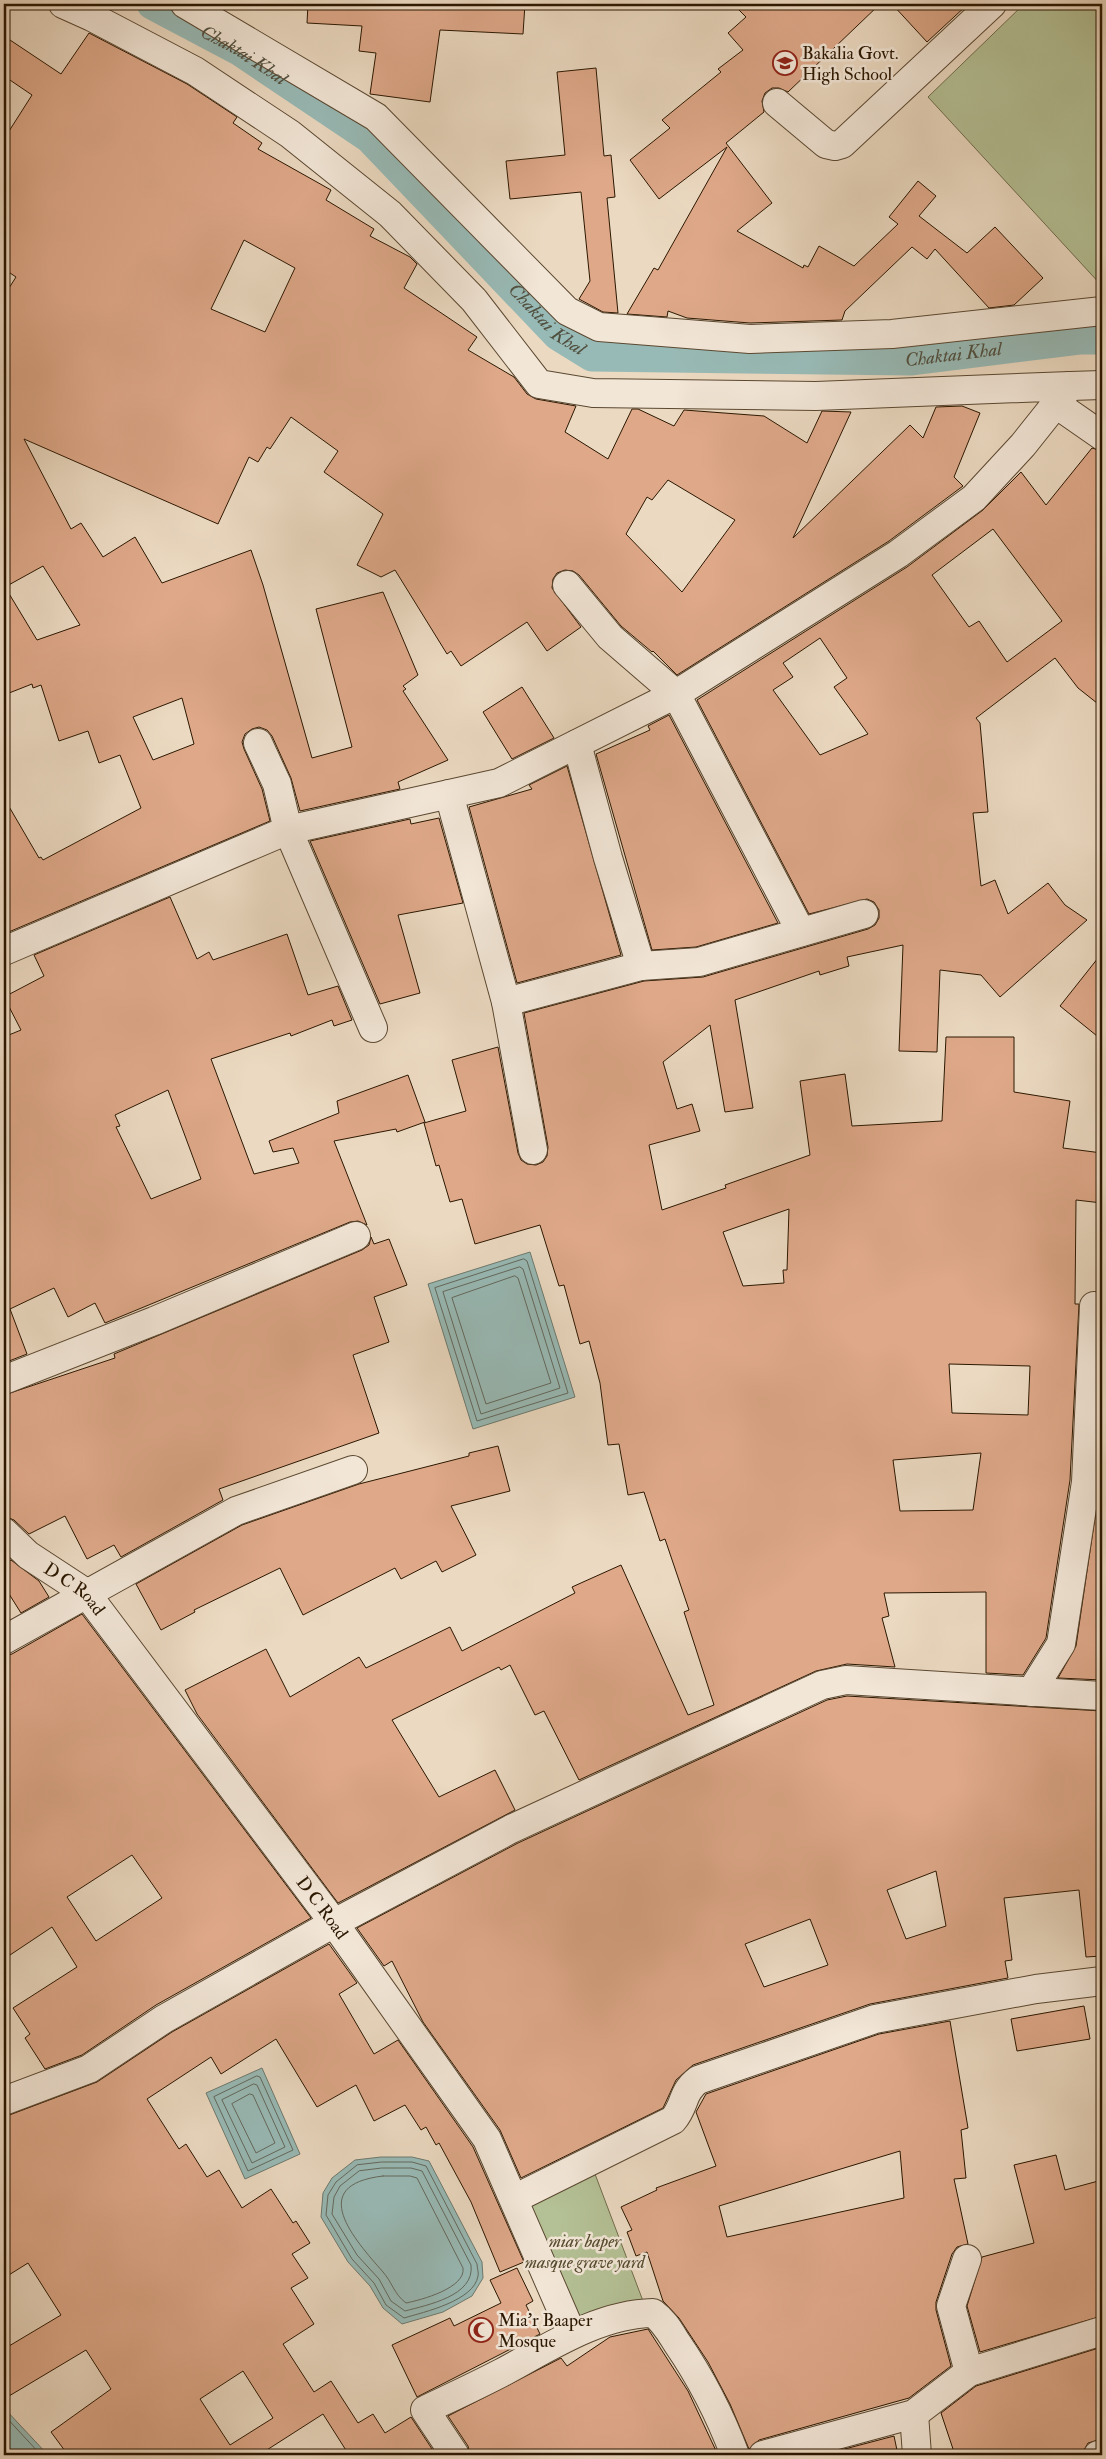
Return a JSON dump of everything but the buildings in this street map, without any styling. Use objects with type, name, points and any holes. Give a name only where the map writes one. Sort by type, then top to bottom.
[{"type":"street","points":[[62,4],[92,17],[195,71],[290,134],[390,214],[474,300],[539,384],[593,393],[816,396],[1063,395],[1102,385]]},
{"type":"street","points":[[185,4],[376,117],[567,311],[599,327],[750,339],[892,334],[1102,311]]},
{"type":"street","points":[[777,103],[826,144],[835,146],[842,144],[992,4]]},
{"type":"street","points":[[1063,395],[1102,436]]},
{"type":"street","points":[[4,950],[288,830],[499,783],[676,694],[898,554],[974,498],[1023,445],[1063,395]]},
{"type":"street","points":[[567,585],[610,638],[676,694],[801,932]]},
{"type":"street","points":[[258,743],[276,784],[288,830],[373,1028]]},
{"type":"street","points":[[577,744],[608,858],[641,966]]},
{"type":"street","points":[[449,794],[506,1002],[533,1150]]},
{"type":"street","points":[[506,1002],[641,966],[699,962],[864,914]]},
{"type":"street","points":[[4,1380],[154,1321],[356,1236]]},
{"type":"street","points":[[1031,1692],[1061,1644],[1094,1482],[1094,1306]]},
{"type":"street","points":[[4,1640],[236,1511],[353,1470]]},
{"type":"street","name":"D C Road","points":[[4,1532],[28,1555],[86,1594],[334,1924],[487,2139],[572,2334]]},
{"type":"street","points":[[4,2101],[89,2069],[164,2019],[334,1924],[511,1829],[822,1685],[846,1680],[1102,1696]]},
{"type":"street","points":[[514,2199],[673,2120],[679,2114],[688,2088],[698,2080],[875,2019],[1036,1989],[1102,1981]]},
{"type":"street","points":[[967,2259],[951,2306],[969,2372]]},
{"type":"street","points":[[455,2455],[424,2410],[500,2374],[572,2334],[627,2316],[653,2313],[661,2319],[693,2366],[723,2424],[735,2455]]},
{"type":"street","points":[[763,2455],[914,2414],[969,2372],[1102,2331]]},
{"type":"street","points":[[914,2414],[917,2455]]},
{"type":"street","points":[[1098,2455],[1102,2454]]},
{"type":"green space","points":[[1024,4],[1102,4],[1102,286],[928,97]]},
{"type":"green space","name":"miar baper masque grave yard","points":[[595,2174],[643,2301],[574,2327],[526,2201]]},
{"type":"water","points":[[530,1252],[575,1397],[473,1429],[428,1284]]},
{"type":"water","points":[[262,2068],[300,2154],[245,2179],[206,2093]]},
{"type":"water","points":[[381,2157],[412,2157],[429,2161],[482,2262],[483,2278],[472,2296],[443,2312],[402,2324],[383,2308],[370,2286],[348,2262],[321,2217],[323,2193],[332,2178],[355,2160]]},
{"type":"water","points":[[4,2407],[5,2409],[48,2455],[4,2455]]},
{"type":"waterway","name":"Chaktai Khal","points":[[152,4],[239,50],[370,138],[558,335],[592,356],[910,360],[1079,339],[1102,339]]},
{"type":"place","name":"Bakalia Govt. High School","points":[[785,63]]},
{"type":"place","name":"Mia'r Baaper Mosque","points":[[481,2330]]}]
